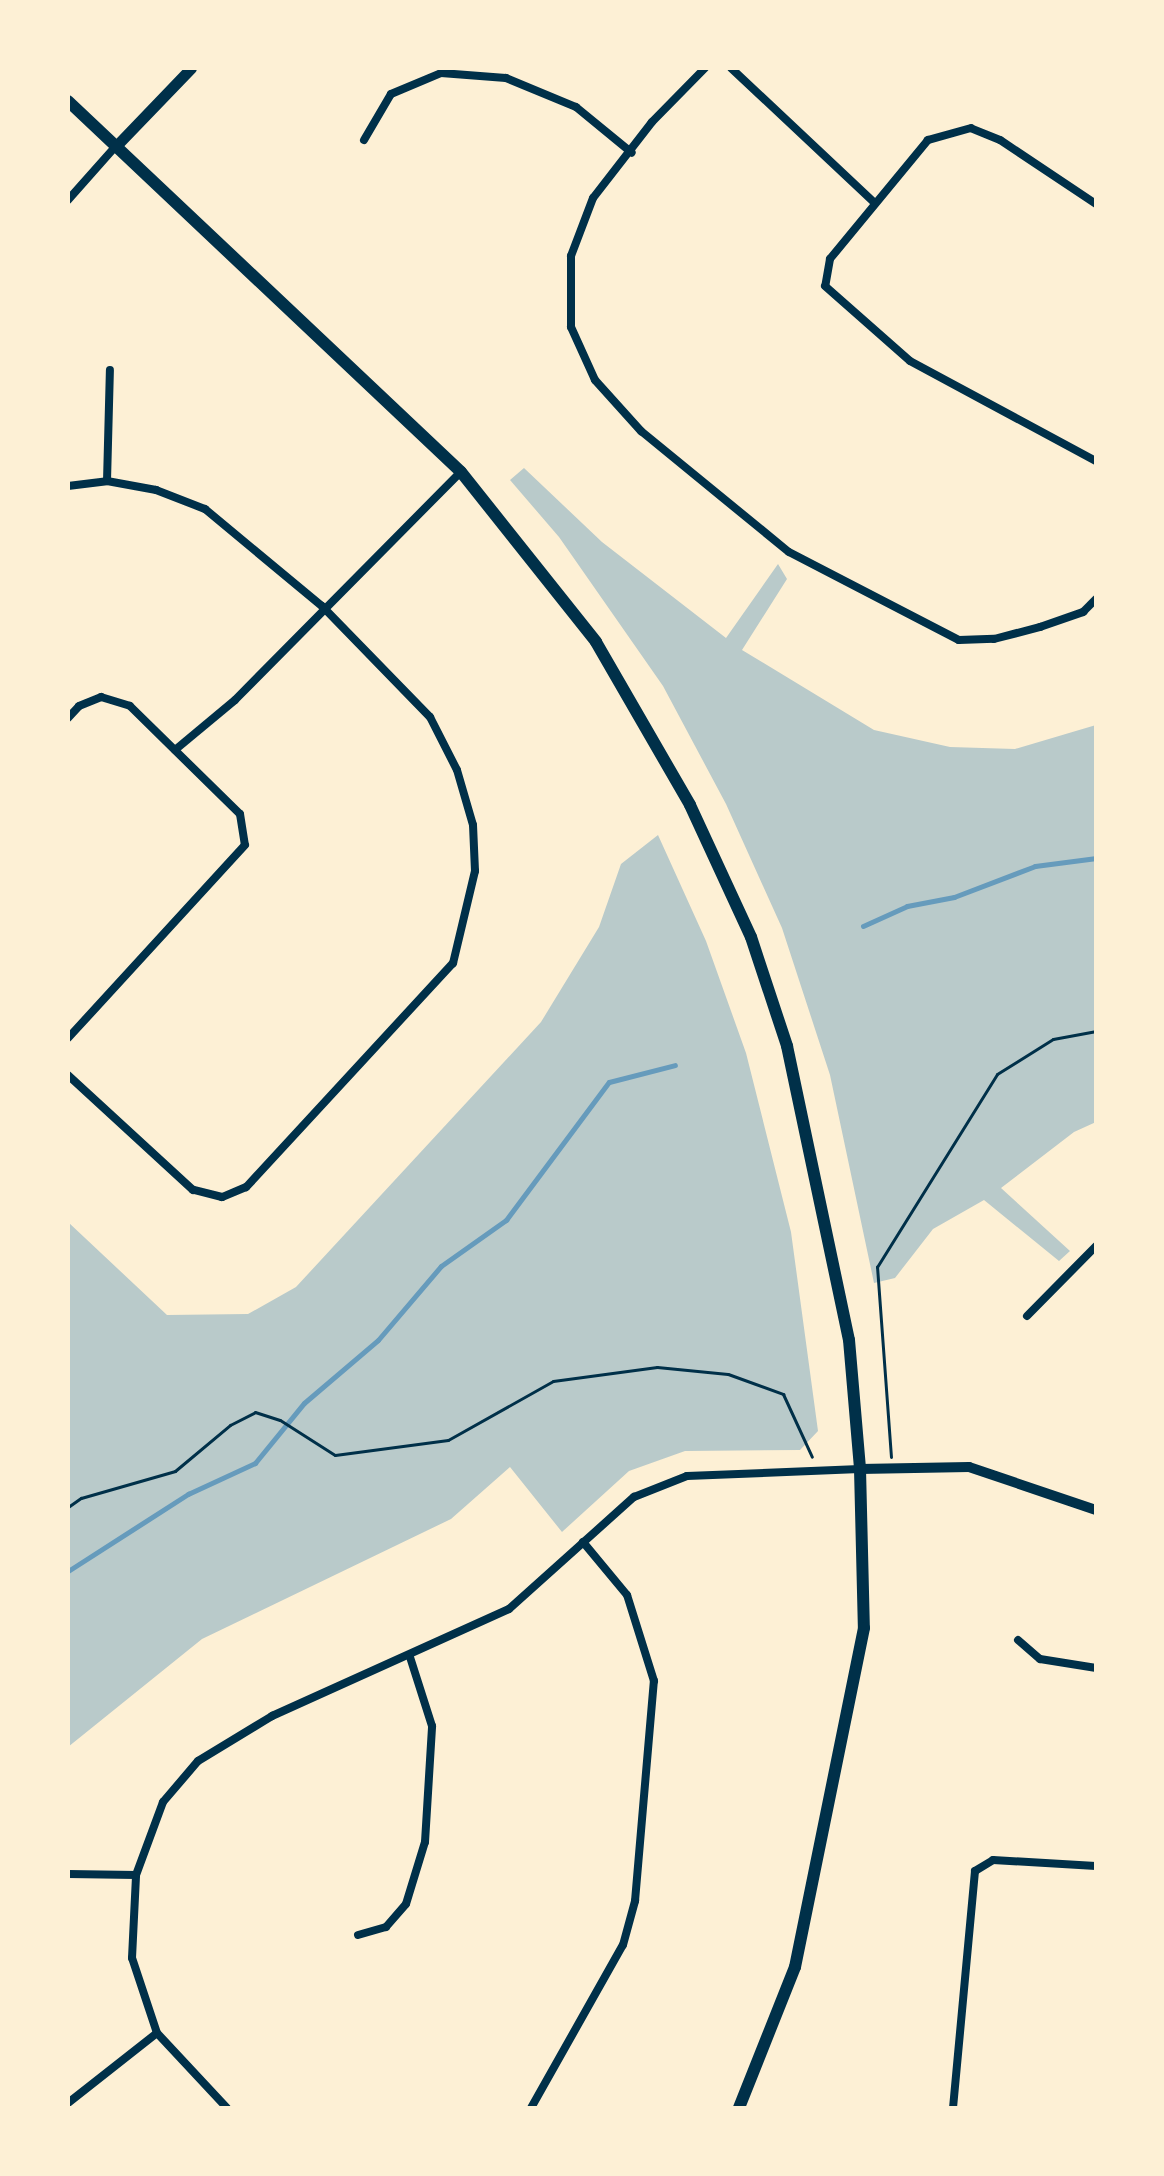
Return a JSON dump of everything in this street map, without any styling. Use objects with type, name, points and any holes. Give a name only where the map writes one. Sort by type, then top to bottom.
[{"type":"main road","points":[[116,146],[191,68]]},
{"type":"main road","points":[[68,101],[461,472],[596,642],[690,805],[751,937],[787,1046],[849,1340],[860,1469],[864,1628],[842,1752],[795,1967],[739,2108]]},
{"type":"street","points":[[705,68],[652,122],[632,153],[593,198],[571,256],[571,327],[595,380],[641,431],[789,552],[959,640],[994,639],[1040,627],[1083,612],[1096,599]]},
{"type":"street","points":[[731,68],[875,203]]},
{"type":"street","points":[[364,140],[391,94],[441,73],[506,78],[576,107],[632,153]]},
{"type":"street","points":[[1096,204],[1000,140],[971,128],[928,140],[830,259],[825,286],[910,361],[1096,461]]},
{"type":"street","points":[[68,200],[116,146]]},
{"type":"street","points":[[107,481],[110,370]]},
{"type":"street","points":[[175,750],[235,700],[322,606],[461,472]]},
{"type":"street","points":[[68,486],[107,481],[156,490],[205,509],[322,606],[430,717],[457,770],[473,825],[475,871],[453,963],[246,1187],[222,1197],[193,1190],[68,1075]]},
{"type":"street","points":[[68,718],[79,706],[101,697],[130,706],[240,814],[245,845],[68,1038]]},
{"type":"street","points":[[1027,1316],[1096,1246]]},
{"type":"street","points":[[227,2108],[157,2033],[132,1958],[136,1875],[163,1802],[198,1761],[272,1716],[410,1657],[509,1609],[634,1497],[687,1476],[969,1467],[1096,1510]]},
{"type":"street","points":[[531,2108],[623,1945],[635,1901],[654,1681],[627,1595],[583,1542]]},
{"type":"street","points":[[1018,1640],[1040,1659],[1096,1668]]},
{"type":"street","points":[[358,1935],[386,1927],[406,1904],[425,1842],[432,1726],[410,1657]]},
{"type":"street","points":[[953,2108],[975,1871],[993,1860],[1096,1866]]},
{"type":"street","points":[[68,1874],[136,1875]]},
{"type":"street","points":[[68,2103],[157,2033]]},
{"type":"path","points":[[892,1468],[877,1267],[997,1074],[1053,1039],[1096,1031]]},
{"type":"path","points":[[68,1507],[81,1498],[175,1471],[230,1425],[255,1412],[280,1420],[335,1455],[448,1440],[553,1381],[657,1367],[728,1374],[783,1394],[811,1448],[813,1471]]},
{"type":"shaded area","points":[[524,468],[602,542],[726,638],[778,564],[787,579],[742,650],[874,730],[950,747],[1015,749],[1096,725],[1096,1122],[1074,1132],[1001,1188],[1070,1251],[1059,1261],[984,1200],[933,1229],[895,1278],[874,1283],[830,1075],[782,928],[726,804],[663,686],[559,537],[510,480]]},
{"type":"shaded area","points":[[658,835],[706,941],[746,1053],[791,1232],[818,1431],[800,1450],[685,1451],[629,1471],[562,1532],[510,1467],[451,1519],[202,1639],[68,1747],[68,1222],[167,1315],[248,1314],[296,1287],[541,1022],[599,927],[621,864]]},
{"type":"waterway","points":[[863,926],[907,906],[954,897],[1035,866],[1096,858]]},
{"type":"waterway","points":[[68,1571],[188,1494],[255,1463],[304,1403],[378,1340],[441,1266],[506,1220],[609,1082],[675,1065]]}]
